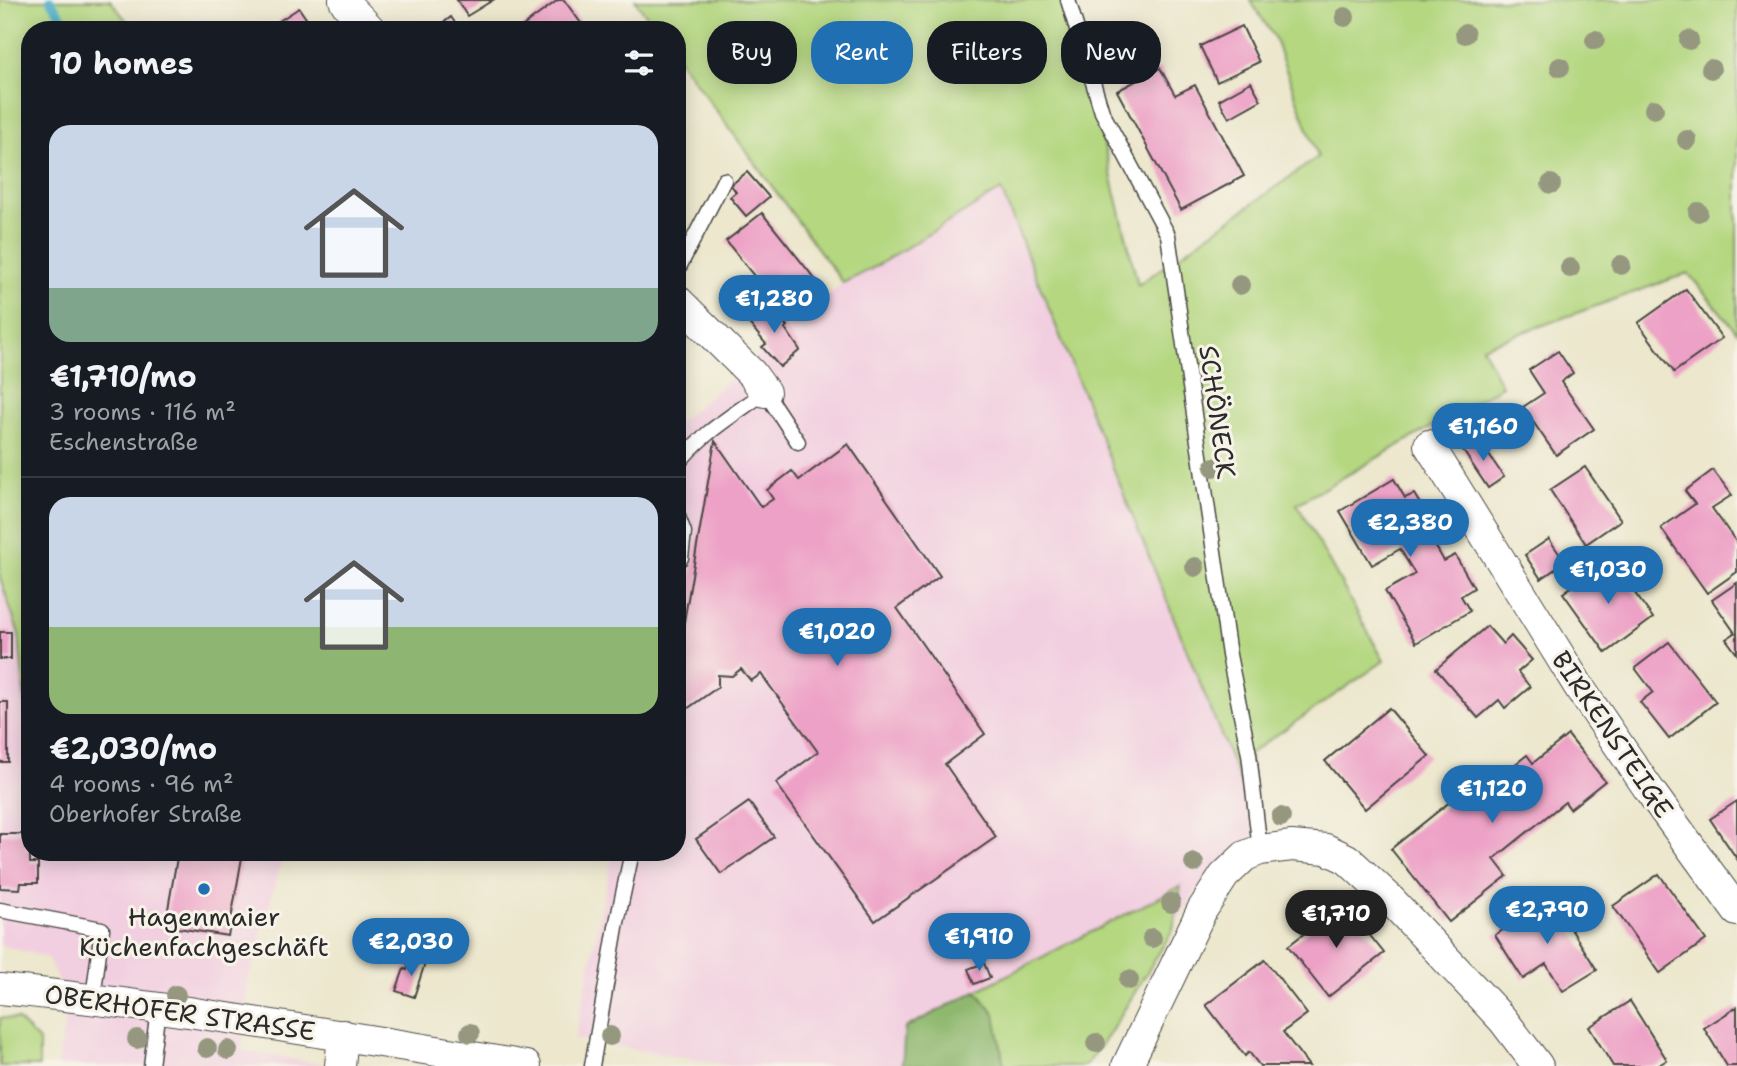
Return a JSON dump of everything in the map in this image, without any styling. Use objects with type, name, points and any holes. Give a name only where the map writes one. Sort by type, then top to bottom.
[{"type":"street","points":[[344,0],[362,21]]},
{"type":"street","points":[[686,309],[752,374],[765,392]]},
{"type":"street","name":"BIRKENSTEIGE","points":[[1429,445],[1581,690],[1737,911]]},
{"type":"street","points":[[1127,1065],[1202,910],[1224,877],[1245,856],[1260,850],[1292,846],[1326,849],[1347,859],[1388,897],[1503,1020],[1538,1066]]},
{"type":"street","name":"OBERHOFER STRASSE","points":[[0,989],[93,998],[343,1035],[526,1066]]},
{"type":"street","points":[[340,1066],[343,1035]]},
{"type":"lane","name":"SCHÖNECK","points":[[1068,0],[1102,112],[1168,235],[1229,655],[1249,754],[1260,850]]},
{"type":"lane","points":[[686,254],[724,180]]},
{"type":"lane","points":[[686,454],[718,425],[765,392],[798,442]]},
{"type":"lane","points":[[592,1066],[630,861]]},
{"type":"lane","points":[[0,910],[102,929],[93,998]]},
{"type":"lane","points":[[151,1066],[158,1008]]},
{"type":"shaded area","points":[[1001,189],[1259,829],[1192,897],[1108,1036],[1084,1066],[732,1066],[575,1039],[611,861],[686,861],[686,416],[843,283],[871,269]]},
{"type":"shaded area","points":[[0,578],[19,634],[21,658],[21,861],[282,861],[248,982],[242,1051],[334,1066],[57,1066],[68,1003],[48,958],[0,945]]},
{"type":"green space","points":[[0,0],[110,0],[127,21],[21,21],[21,657],[19,634],[0,578]]},
{"type":"green space","points":[[635,0],[1087,0],[1070,6],[1074,21],[1061,21],[1061,84],[1089,84],[1138,285],[1318,157],[1274,37],[1250,0],[1737,0],[1737,332],[1688,273],[1482,347],[1502,386],[1297,504],[1384,661],[1249,754],[1259,829],[1001,190],[871,269],[843,283],[686,69],[686,21],[650,21]]},
{"type":"green space","points":[[1181,886],[1173,930],[1108,1036],[1088,1063],[1084,1066],[1004,1066],[995,1014],[976,991]]},
{"type":"green space","points":[[976,991],[995,1014],[1004,1066],[902,1066],[905,1028]]},
{"type":"green space","points":[[0,1018],[17,1019],[39,1041],[39,1066],[0,1066]]},
{"type":"building","points":[[457,0],[493,0],[467,16]]},
{"type":"building","points":[[558,0],[564,0],[579,21],[530,21]]},
{"type":"building","points":[[299,8],[308,21],[279,21]]},
{"type":"building","points":[[1242,26],[1259,62],[1217,82],[1200,46]]},
{"type":"building","points":[[1161,70],[1175,95],[1195,85],[1244,176],[1181,210],[1117,91],[1130,84],[1161,84]]},
{"type":"building","points":[[1251,82],[1261,100],[1229,118],[1219,100]]},
{"type":"building","points":[[747,172],[769,197],[746,216],[730,197],[736,192],[731,185]]},
{"type":"building","points":[[762,213],[819,284],[783,312],[726,241]]},
{"type":"building","points":[[1686,289],[1722,338],[1674,372],[1638,323]]},
{"type":"building","points":[[768,304],[787,326],[785,328],[800,350],[780,367],[762,347],[766,344],[747,321]]},
{"type":"building","points":[[1558,351],[1573,373],[1561,382],[1594,429],[1556,455],[1523,407],[1544,393],[1529,370]]},
{"type":"building","points":[[1478,439],[1504,477],[1488,488],[1462,449]]},
{"type":"building","points":[[715,441],[761,507],[773,499],[767,490],[792,471],[799,480],[848,444],[940,576],[897,608],[985,734],[945,764],[996,837],[875,921],[776,783],[818,752],[761,674],[751,681],[741,669],[732,676],[718,675],[718,687],[686,710],[686,610]]},
{"type":"building","points":[[1585,467],[1621,520],[1586,544],[1550,490]]},
{"type":"building","points":[[1713,470],[1732,495],[1712,508],[1737,543],[1737,572],[1707,593],[1661,528],[1695,504],[1685,491]]},
{"type":"building","points":[[1394,479],[1405,498],[1414,494],[1432,524],[1425,528],[1444,561],[1455,555],[1474,588],[1461,596],[1470,611],[1416,643],[1385,591],[1415,574],[1400,549],[1372,565],[1340,511]]},
{"type":"building","points":[[1549,539],[1565,562],[1541,579],[1525,555]]},
{"type":"building","points":[[1610,559],[1653,618],[1606,653],[1563,593]]},
{"type":"building","points":[[1737,583],[1737,654],[1726,639],[1735,633],[1712,600]]},
{"type":"building","points":[[1487,626],[1503,644],[1511,636],[1532,660],[1518,672],[1530,687],[1505,708],[1499,700],[1478,718],[1436,669]]},
{"type":"building","points":[[0,632],[11,632],[11,659],[0,659]]},
{"type":"building","points":[[1669,642],[1716,702],[1669,739],[1640,702],[1653,692],[1635,668]]},
{"type":"building","points":[[0,702],[8,702],[8,762],[0,762]]},
{"type":"building","points":[[1389,708],[1429,756],[1365,809],[1325,761]]},
{"type":"building","points":[[1568,735],[1605,781],[1570,809],[1565,802],[1494,859],[1507,876],[1449,922],[1391,849],[1486,773],[1493,782],[1527,755],[1533,763]]},
{"type":"building","points":[[1737,801],[1737,859],[1710,819]]},
{"type":"building","points":[[749,802],[774,837],[721,874],[696,839]]},
{"type":"building","points":[[0,834],[21,834],[21,861],[38,863],[38,883],[21,883],[20,889],[0,888]]},
{"type":"building","name":"Hagenmaier Küchenfachgeschäft","points":[[176,861],[241,861],[228,936],[165,926]]},
{"type":"building","points":[[1659,874],[1706,940],[1660,973],[1613,906]]},
{"type":"building","points":[[1552,899],[1597,970],[1563,991],[1546,964],[1523,979],[1495,935]]},
{"type":"building","points":[[1344,903],[1384,953],[1328,997],[1288,946]]},
{"type":"building","points":[[411,959],[425,963],[414,997],[396,991]]},
{"type":"building","points":[[1265,960],[1307,1014],[1283,1032],[1309,1066],[1260,1066],[1249,1052],[1245,1056],[1206,1005]]},
{"type":"building","points":[[984,963],[990,978],[974,984],[968,969]]},
{"type":"building","points":[[1630,1001],[1667,1060],[1657,1066],[1613,1066],[1589,1027]]},
{"type":"building","points":[[1737,1007],[1737,1066],[1727,1066],[1704,1028]]},
{"type":"waterway","points":[[50,0],[65,21]]},
{"type":"place","name":"Hagenmaier Küchenfachgeschäft","points":[[204,889]]}]
